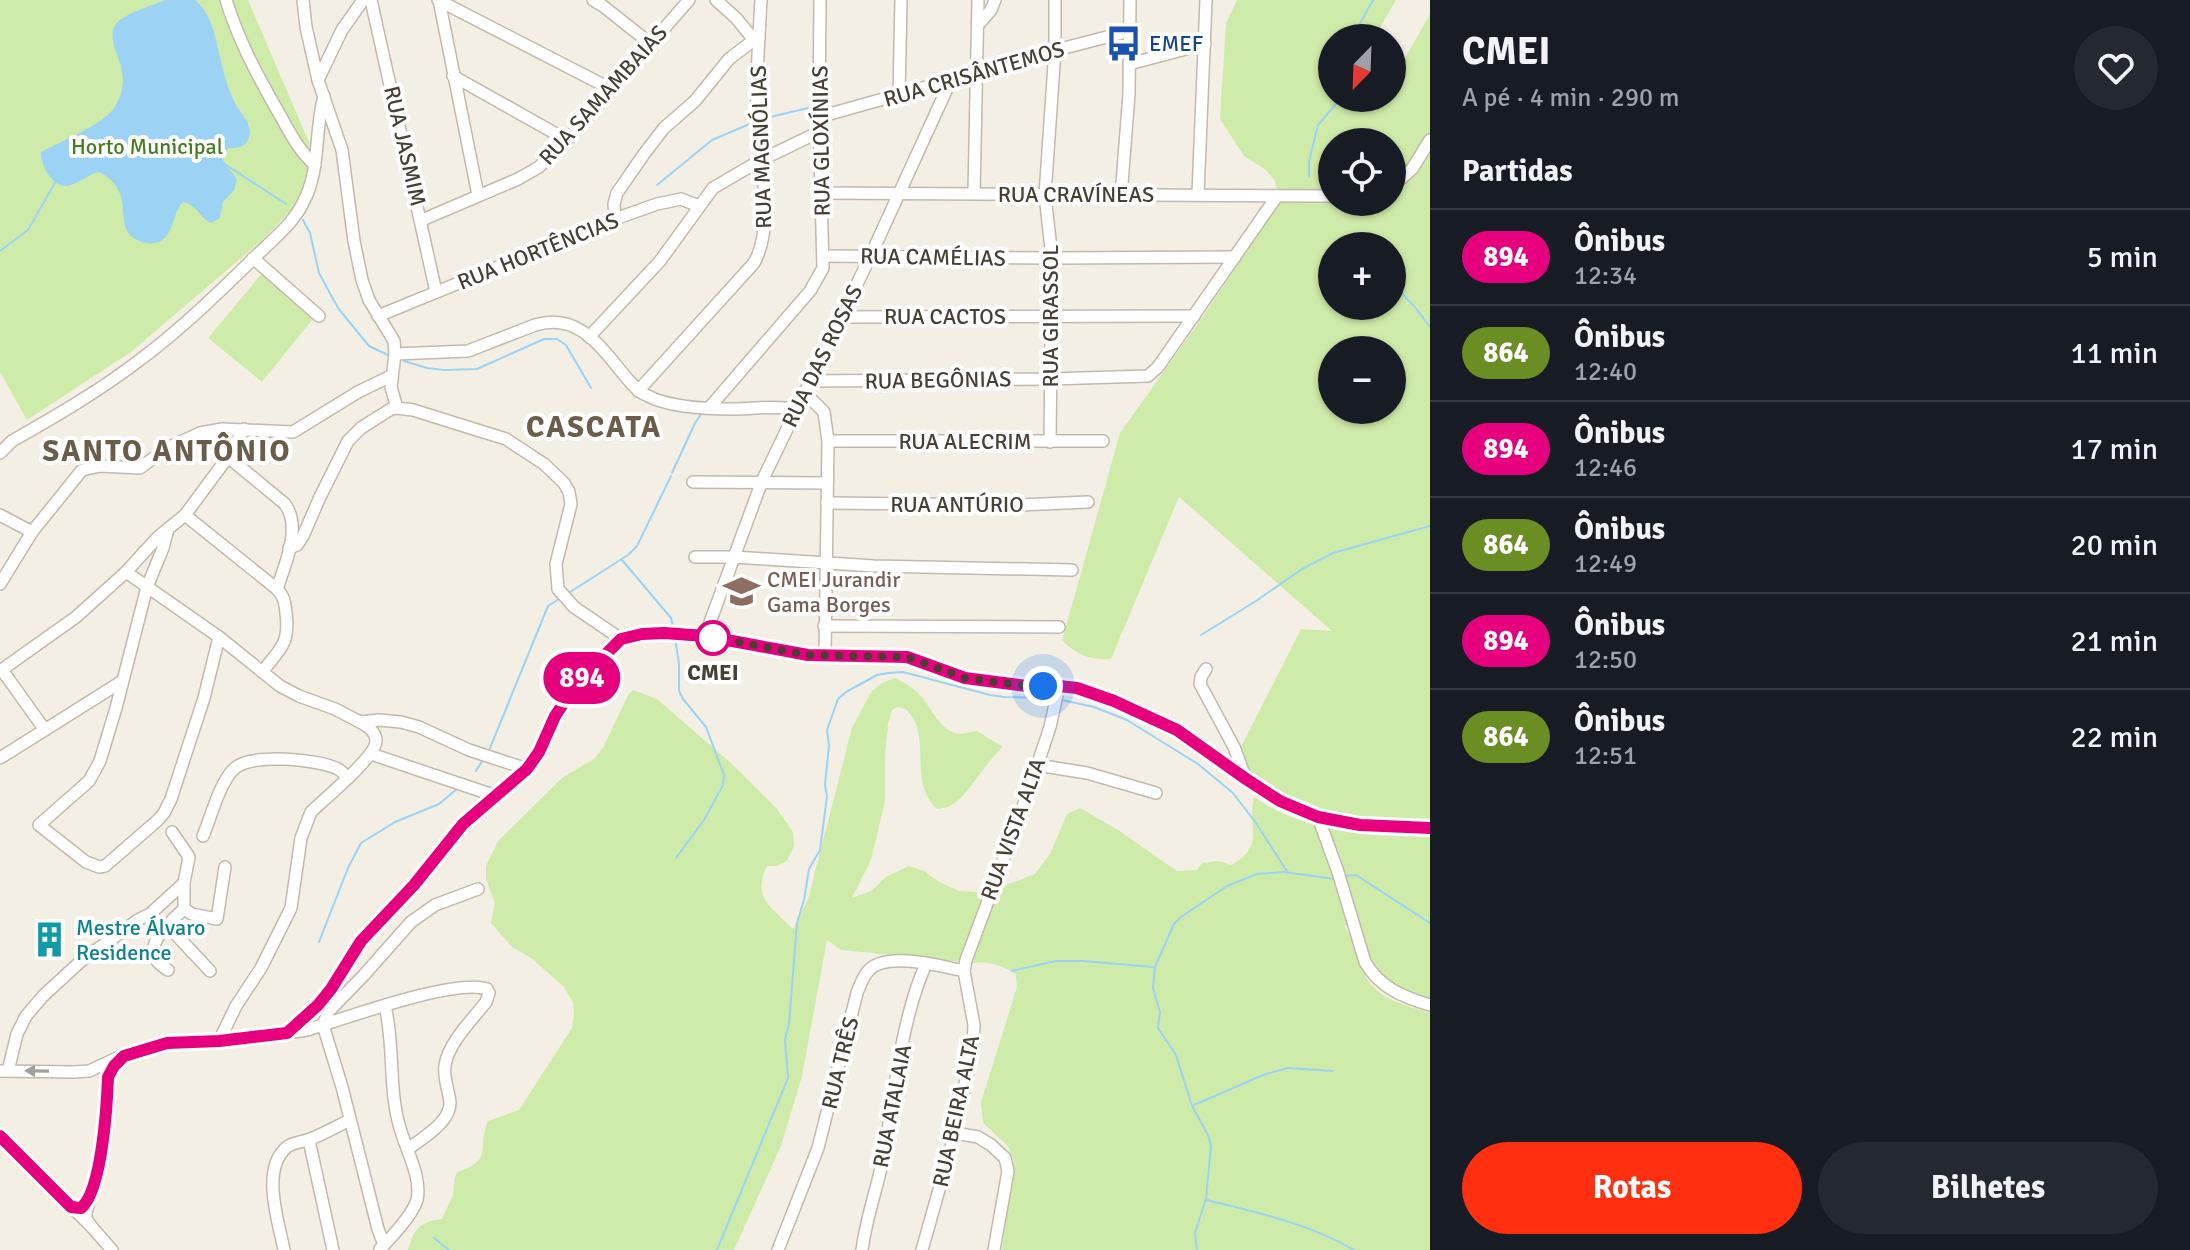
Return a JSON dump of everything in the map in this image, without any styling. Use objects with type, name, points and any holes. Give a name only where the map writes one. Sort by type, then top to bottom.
[{"type":"street","points":[[226,0],[251,65],[298,147],[315,165]]},
{"type":"street","points":[[303,0],[318,80],[342,150],[362,280],[378,316],[394,341],[391,376],[392,396],[397,408]]},
{"type":"street","points":[[318,80],[342,30],[363,0]]},
{"type":"street","name":"RUA JASMIM","points":[[371,0],[436,292]]},
{"type":"street","points":[[438,0],[478,195]]},
{"type":"street","points":[[438,0],[611,89]]},
{"type":"street","points":[[593,0],[651,44]]},
{"type":"street","name":"RUA SAMAMBAIAS","points":[[422,220],[539,167],[567,140],[689,0]]},
{"type":"street","points":[[615,219],[617,193],[664,128],[695,101],[729,59],[757,39],[716,0]]},
{"type":"street","name":"RUA MAGNÓLIAS","points":[[638,391],[754,263],[761,250],[765,220],[757,95],[757,39],[761,0]]},
{"type":"street","name":"RUA GLOXÍNIAS","points":[[709,408],[817,280],[823,268],[819,132],[820,0]]},
{"type":"street","points":[[899,95],[901,0]]},
{"type":"street","points":[[974,193],[978,0]]},
{"type":"street","points":[[978,25],[995,0]]},
{"type":"street","name":"RUA GIRASSOL","points":[[1050,442],[1052,258],[1045,195],[1055,50],[1055,0]]},
{"type":"street","points":[[1121,196],[1127,136],[1130,0]]},
{"type":"street","points":[[1198,194],[1206,0]]},
{"type":"street","name":"RUA CRISÂNTEMOS","points":[[819,117],[975,71],[1130,31]]},
{"type":"street","points":[[1129,64],[1205,44]]},
{"type":"street","points":[[453,76],[567,140]]},
{"type":"street","name":"RUA DAS ROSAS","points":[[705,636],[762,481],[900,194],[951,80]]},
{"type":"street","points":[[0,453],[6,442],[140,360],[206,305],[282,231],[302,206],[309,190],[324,96]]},
{"type":"street","points":[[589,337],[660,261],[708,194],[723,181],[819,132]]},
{"type":"street","points":[[1406,176],[1430,140]]},
{"type":"street","name":"RUA CRAVÍNEAS","points":[[821,193],[1318,196]]},
{"type":"street","points":[[1194,316],[1277,196]]},
{"type":"street","name":"RUA HORTÊNCIAS","points":[[378,316],[615,219],[681,199],[699,206]]},
{"type":"street","name":"RUA CAMÉLIAS","points":[[823,256],[1235,257]]},
{"type":"street","points":[[253,258],[319,316]]},
{"type":"street","name":"RUA CACTOS","points":[[841,317],[1194,316]]},
{"type":"street","name":"RUA BEGÔNIAS","points":[[810,381],[1143,377],[1152,374],[1158,367],[1194,316]]},
{"type":"street","points":[[395,354],[468,351],[544,322],[570,324],[589,337],[638,391],[656,400],[709,408],[781,406],[795,409]]},
{"type":"street","points":[[0,584],[32,532],[82,470],[100,466],[140,468],[167,448],[200,433],[222,429],[293,432],[358,392],[391,376]]},
{"type":"street","points":[[804,392],[824,412],[828,441],[825,656]]},
{"type":"street","points":[[289,548],[297,545],[303,536],[348,441],[361,428],[391,409],[413,410],[506,439],[544,464],[564,483],[571,504],[556,564],[558,589],[574,607],[621,639]]},
{"type":"street","points":[[45,730],[1,671],[76,617],[185,515],[228,457],[244,429]]},
{"type":"street","name":"RUA ALECRIM","points":[[828,441],[1103,441]]},
{"type":"street","points":[[228,457],[290,511],[293,528],[277,589]]},
{"type":"street","points":[[693,482],[827,483]]},
{"type":"street","name":"RUA ANTÚRIO","points":[[827,503],[1020,505],[1088,502]]},
{"type":"street","points":[[0,515],[32,532]]},
{"type":"street","points":[[185,515],[277,589],[284,599],[287,636],[262,672]]},
{"type":"street","points":[[168,529],[147,587],[100,761],[89,781],[39,825],[86,862],[105,866],[164,813],[204,698],[219,637]]},
{"type":"street","points":[[695,557],[874,566],[1072,570]]},
{"type":"street","points":[[126,572],[292,693],[335,709],[360,722],[375,735],[376,745],[371,754],[311,812],[301,838],[291,908],[219,1041]]},
{"type":"street","points":[[824,626],[1059,627]]},
{"type":"street","points":[[287,1033],[318,1005],[361,941],[414,885],[463,824],[527,769],[567,696],[621,639],[642,634],[705,636],[825,656],[907,657],[965,678],[1027,686],[1059,686],[1097,694],[1166,725],[1280,801],[1318,817],[1360,825],[1430,828]]},
{"type":"street","points":[[1206,669],[1200,684],[1234,747],[1246,779]]},
{"type":"street","points":[[0,758],[121,682]]},
{"type":"street","name":"RUA VISTA ALTA","points":[[964,971],[1050,727],[1059,686]]},
{"type":"street","points":[[360,722],[379,720],[410,724],[469,750],[527,769]]},
{"type":"street","points":[[371,754],[496,796]]},
{"type":"street","points":[[203,836],[222,788],[236,767],[243,763],[259,760],[309,761],[339,770],[348,778]]},
{"type":"street","points":[[1037,765],[1087,773],[1156,793]]},
{"type":"street","points":[[1318,817],[1365,962],[1372,974],[1393,991],[1430,1005]]},
{"type":"street","points":[[168,970],[156,960],[154,952],[157,939],[184,909],[184,883],[189,857],[172,832]]},
{"type":"street","points":[[184,909],[192,914],[217,919],[225,867]]},
{"type":"street","points":[[184,883],[150,914],[81,961],[43,996],[26,1016],[4,1071],[89,1071],[106,1062],[167,1043],[287,1033],[460,986],[487,989],[486,1002],[451,1048],[445,1064],[444,1076],[450,1102],[448,1111],[440,1124],[408,1149]]},
{"type":"street","points":[[324,1021],[343,995],[411,922],[435,905],[478,889]]},
{"type":"street","points":[[167,925],[210,971]]},
{"type":"street","name":"RUA TRÊS","points":[[778,1250],[818,1148],[862,980],[872,966],[898,961],[964,971]]},
{"type":"street","name":"RUA ATALAIA","points":[[862,1250],[883,1159],[915,987],[926,964]]},
{"type":"street","name":"RUA BEIRA ALTA","points":[[922,1250],[955,1133],[974,1035],[973,1010],[964,971]]},
{"type":"street","points":[[382,1248],[418,1197],[395,1102],[391,1039],[385,1006]]},
{"type":"street","points":[[324,1021],[382,1248]]},
{"type":"street","points":[[91,1226],[86,1217],[102,1152],[108,1077],[111,1069],[124,1056]]},
{"type":"street","points":[[74,1072],[96,1079],[108,1087]]},
{"type":"street","points":[[284,1250],[273,1194],[274,1171],[284,1149],[350,1120]]},
{"type":"street","points":[[955,1133],[978,1137],[1005,1158],[1008,1171],[994,1250]]},
{"type":"street","points":[[0,1136],[112,1250]]},
{"type":"street","points":[[309,1140],[333,1250]]},
{"type":"street","points":[[71,1207],[79,1209],[89,1202]]},
{"type":"green space","name":"Horto Municipal","points":[[0,0],[248,0],[309,142],[310,159],[301,194],[292,209],[261,241],[131,352],[27,420],[0,372]]},
{"type":"green space","points":[[1237,0],[1396,0],[1382,24],[1318,24],[1318,112],[1406,112],[1406,57],[1430,14],[1430,824],[1380,823],[1315,812],[1250,779],[1239,751],[1301,629],[1332,631],[1179,497],[1111,659],[1084,656],[1062,641],[1120,433],[1280,202],[1275,181],[1266,170],[1244,156],[1220,119],[1226,23]]},
{"type":"green space","points":[[263,272],[316,315],[262,382],[208,338]]},
{"type":"green space","points":[[895,678],[919,694],[947,729],[958,734],[977,731],[1003,747],[957,801],[937,809],[922,781],[916,723],[907,710],[898,707],[892,710],[885,756],[885,801],[871,860],[852,898],[871,891],[886,877],[909,866],[960,891],[980,892],[1035,874],[1050,854],[1067,814],[1080,808],[1177,871],[1197,870],[1202,863],[1218,861],[1231,865],[1242,858],[1252,843],[1254,797],[1294,818],[1338,830],[1384,836],[1430,836],[1430,999],[1390,982],[1370,956],[1357,927],[1344,925],[1368,981],[1391,1000],[1430,1013],[1430,1250],[1002,1250],[1014,1161],[1008,1146],[983,1123],[981,1102],[1017,987],[1016,974],[986,963],[841,950],[827,940],[802,1076],[781,1146],[734,1250],[408,1250],[419,1227],[442,1219],[453,1195],[457,1172],[469,1168],[480,1158],[488,1121],[519,1110],[572,1028],[573,1003],[564,987],[531,958],[512,947],[491,923],[495,903],[486,879],[486,866],[498,841],[563,777],[594,759],[633,690],[657,699],[732,764],[777,809],[793,832],[794,846],[787,861],[777,866],[767,866],[762,887],[766,902],[793,929],[808,899],[852,728],[871,692]]},
{"type":"water","points":[[165,0],[195,0],[202,7],[214,32],[229,88],[250,132],[243,145],[229,148],[221,155],[237,180],[234,190],[223,202],[220,218],[211,223],[183,202],[165,237],[159,242],[149,243],[129,234],[120,194],[108,178],[98,172],[71,185],[56,183],[48,174],[41,152],[88,128],[111,112],[123,83],[113,38],[115,25],[130,14]]},
{"type":"waterway","points":[[1360,24],[1373,0]]},
{"type":"waterway","points":[[770,117],[808,108],[814,103]]},
{"type":"waterway","points":[[1309,177],[1309,161],[1318,125],[1329,112]]},
{"type":"waterway","points":[[657,185],[712,140],[752,123]]},
{"type":"waterway","points":[[223,163],[286,204]]},
{"type":"waterway","points":[[0,251],[28,230],[56,181]]},
{"type":"waterway","points":[[303,220],[310,233],[319,273],[338,308],[369,346],[388,355]]},
{"type":"waterway","points":[[1406,298],[1430,327]]},
{"type":"waterway","points":[[404,361],[444,370],[477,369],[544,339],[557,339],[566,345],[591,388]]},
{"type":"waterway","points":[[672,473],[702,413]]},
{"type":"waterway","points":[[567,594],[637,546],[671,476]]},
{"type":"waterway","points":[[1201,635],[1302,569],[1333,553],[1430,526]]},
{"type":"waterway","points":[[622,560],[671,618],[673,627]]},
{"type":"waterway","points":[[490,748],[548,606],[559,599]]},
{"type":"waterway","points":[[675,638],[679,691],[706,727],[724,775],[723,785],[704,820],[676,858]]},
{"type":"waterway","points":[[717,1250],[788,1078],[785,1039],[789,1024],[797,923],[809,869],[820,850],[827,796],[827,730],[838,699],[877,675],[903,672],[990,695],[1051,698]]},
{"type":"waterway","points":[[1062,700],[1094,707],[1127,720],[1198,764],[1233,793],[1288,873]]},
{"type":"waterway","points":[[476,771],[482,761]]},
{"type":"waterway","points":[[319,942],[361,843],[395,822],[439,804],[457,789]]},
{"type":"waterway","points":[[1197,1250],[1195,1233],[1206,1199],[1211,1146],[1192,1106],[1176,1055],[1158,1028],[1160,1012],[1153,988],[1155,967],[1174,924],[1227,886],[1257,874],[1284,872],[1335,879]]},
{"type":"waterway","points":[[1345,876],[1356,875],[1430,923]]},
{"type":"waterway","points":[[1012,971],[1056,961],[1153,967]]},
{"type":"waterway","points":[[1194,1105],[1263,1075],[1288,1068],[1333,1071]]},
{"type":"waterway","points":[[1207,1200],[1301,1226],[1354,1250]]},
{"type":"waterway","points":[[434,1238],[449,1250]]},
{"type":"bus line","name":"894","points":[[0,1136],[71,1207],[81,1208],[89,1202],[102,1152],[111,1069],[124,1056],[167,1043],[287,1033],[318,1005],[361,941],[414,885],[463,824],[527,769],[539,752],[555,716],[578,682],[621,639],[642,634],[705,636],[808,655],[907,657],[965,678],[1027,686],[1077,688],[1177,730],[1280,801],[1318,817],[1385,828],[1430,828]]},
{"type":"place","name":"EMEF","points":[[1123,43]]},
{"type":"place","name":"CMEI Jurandir Gama Borges","points":[[741,592]]},
{"type":"place","name":"CMEI","points":[[713,638]]},
{"type":"place","name":"Mestre Álvaro Residence","points":[[50,940]]},
{"type":"district","name":"CASCATA","points":[[594,427]]},
{"type":"district","name":"SANTO ANTÔNIO","points":[[167,451]]},
{"type":"route","points":[[713,638],[705,636],[808,655],[907,657],[965,678],[1043,686]]}]
